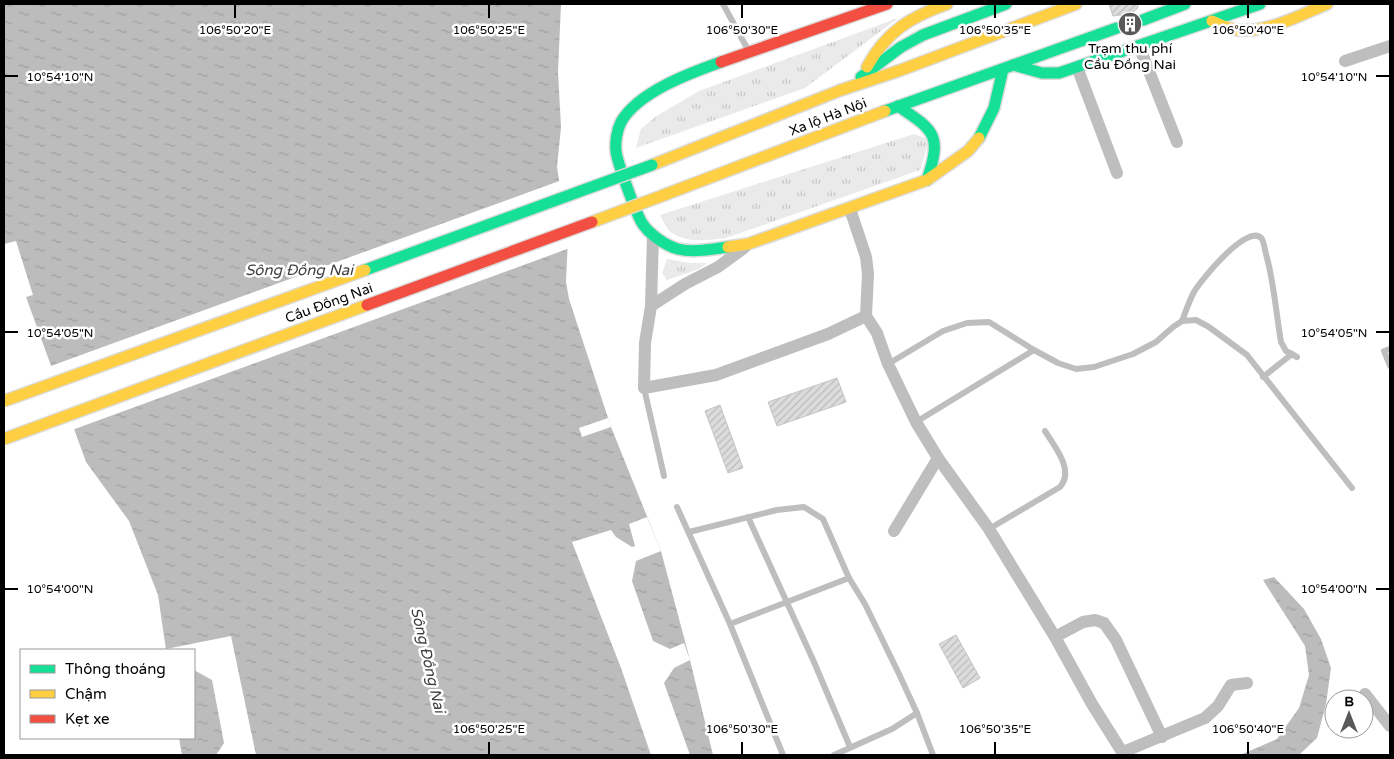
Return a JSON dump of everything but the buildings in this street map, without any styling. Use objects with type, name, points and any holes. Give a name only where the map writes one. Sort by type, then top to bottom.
[{"type":"highway","points":[[887,4],[870,7],[693,72],[641,99],[621,122],[616,139],[616,154],[637,212],[642,223],[653,236],[678,249],[704,250],[748,244],[927,180],[968,151],[981,135],[994,108],[1008,67],[1050,74],[1059,73],[1260,4]]},
{"type":"highway","name":"Xa lộ Hà Nội","points":[[864,74],[873,54],[889,34],[915,16],[947,4]]},
{"type":"highway","name":"Xa lộ Hà Nội","points":[[842,90],[917,38],[1006,4]]},
{"type":"highway","name":"Xa lộ Hà Nội","points":[[652,165],[842,90],[902,70],[1076,4]]},
{"type":"highway","points":[[1142,20],[1185,4]]},
{"type":"highway","points":[[1212,21],[1228,28],[1245,30],[1282,21],[1327,4]]},
{"type":"highway","name":"Xa lộ Hà Nội","points":[[664,195],[898,106],[1117,28]]},
{"type":"highway","points":[[898,106],[927,126],[935,136],[936,154],[927,180]]},
{"type":"highway","name":"Cầu Đồng Nai","points":[[4,402],[652,165]]},
{"type":"highway","name":"Cầu Đồng Nai","points":[[4,439],[664,195]]},
{"type":"street","points":[[1140,46],[1177,142]]},
{"type":"street","points":[[1345,61],[1390,46]]},
{"type":"street","points":[[1077,67],[1117,173]]},
{"type":"street","points":[[850,209],[866,257],[868,274],[866,316],[877,333],[888,364],[916,422],[938,458],[989,529],[1123,754],[1204,718],[1218,706],[1231,685],[1247,683]]},
{"type":"street","points":[[653,236],[651,306],[645,343],[644,388],[716,376],[828,334],[866,316]]},
{"type":"street","points":[[651,306],[685,284],[718,267],[748,244]]},
{"type":"street","points":[[894,531],[938,458]]},
{"type":"street","points":[[1055,638],[1084,622],[1095,620],[1104,624],[1116,640],[1162,737]]},
{"type":"street","points":[[1374,706],[1390,726]]},
{"type":"lane","points":[[723,4],[749,51]]},
{"type":"lane","points":[[1182,321],[1194,292],[1217,264],[1238,244],[1250,236],[1257,236],[1262,240],[1270,266],[1281,342],[1283,347],[1294,356],[1264,377]]},
{"type":"lane","points":[[888,364],[943,331],[967,323],[989,322],[1034,350],[1058,362],[1076,369],[1094,367],[1134,354],[1156,342],[1173,326],[1182,321],[1196,320],[1246,355],[1352,488]]},
{"type":"lane","points":[[1390,349],[1384,352],[1390,366]]},
{"type":"lane","points":[[916,422],[1034,350]]},
{"type":"lane","points":[[644,388],[664,476]]},
{"type":"lane","points":[[989,529],[1060,487],[1064,482],[1064,464],[1045,431]]},
{"type":"lane","points":[[677,507],[730,624],[783,755]]},
{"type":"lane","points":[[689,532],[777,510],[804,507],[822,519],[849,578],[865,604],[917,713],[933,755]]},
{"type":"lane","points":[[748,517],[850,746]]},
{"type":"lane","points":[[730,624],[849,578]]},
{"type":"lane","points":[[834,755],[850,746],[892,729],[917,713]]},
{"type":"green space","points":[[898,18],[805,88],[636,148],[641,129],[655,117],[699,91]]},
{"type":"green space","points":[[914,134],[925,138],[928,144],[920,170],[726,238],[696,240],[681,237],[668,229],[660,215]]},
{"type":"green space","points":[[667,259],[690,263],[707,263],[699,269],[667,280],[662,273]]},
{"type":"water","name":"Sông Đồng Nai","points":[[4,4],[561,4],[558,72],[561,127],[557,167],[568,238],[566,282],[569,299],[611,427],[661,551],[713,755],[182,755],[179,739],[195,739],[195,649],[166,649],[158,595],[129,521],[86,462],[26,297],[33,295],[16,241],[4,244]]},
{"type":"water","points":[[1274,577],[1304,609],[1321,639],[1331,668],[1328,689],[1324,689],[1324,712],[1317,738],[1299,755],[1240,755],[1277,739],[1299,708],[1309,675],[1305,646],[1263,580]]},
{"type":"pier","points":[[562,180],[570,248],[72,430],[48,367]]},
{"type":"pier","points":[[608,418],[611,427],[582,437],[579,428]]},
{"type":"pier","points":[[647,517],[661,551],[636,561],[632,581],[653,641],[670,649],[684,643],[690,660],[674,668],[664,683],[690,755],[651,755],[621,668],[572,542],[611,530],[616,537],[632,547],[635,546],[629,524]]},
{"type":"pier","points":[[231,636],[256,755],[216,755],[224,743],[212,680],[195,671],[195,649],[166,649]]},
{"type":"traffic: fast","points":[[861,77],[901,47],[923,35],[1006,4]]},
{"type":"traffic: fast","points":[[1143,20],[1185,4]]},
{"type":"traffic: fast","points":[[1013,65],[1042,73],[1059,73],[1260,4]]},
{"type":"traffic: fast","points":[[885,111],[1117,28]]},
{"type":"traffic: fast","points":[[721,62],[680,78],[639,102],[621,122],[617,132],[616,147],[617,157],[636,209],[642,223],[653,235],[668,245],[690,251],[728,247]]},
{"type":"traffic: fast","points":[[979,138],[994,108],[1003,69]]},
{"type":"traffic: fast","points":[[898,106],[920,122],[932,136],[934,153],[927,180]]},
{"type":"traffic: fast","points":[[365,270],[652,165]]},
{"type":"traffic: slow","points":[[867,67],[882,44],[900,27],[922,14],[947,4]]},
{"type":"traffic: slow","points":[[652,165],[841,90],[901,70],[1076,4]]},
{"type":"traffic: slow","points":[[1212,21],[1235,29],[1261,29],[1284,22],[1327,4]]},
{"type":"traffic: slow","points":[[664,195],[885,111]]},
{"type":"traffic: slow","points":[[728,247],[748,244],[927,180],[968,151],[979,138]]},
{"type":"traffic: slow","points":[[592,222],[664,195]]},
{"type":"traffic: slow","points":[[4,401],[365,270]]},
{"type":"traffic: slow","points":[[4,439],[367,305]]},
{"type":"traffic: jam","points":[[721,62],[887,4]]},
{"type":"traffic: jam","points":[[367,305],[592,222]]},
{"type":"place","name":"Trạm thu phí Cầu Đồng Nai","points":[[1130,24]]}]
